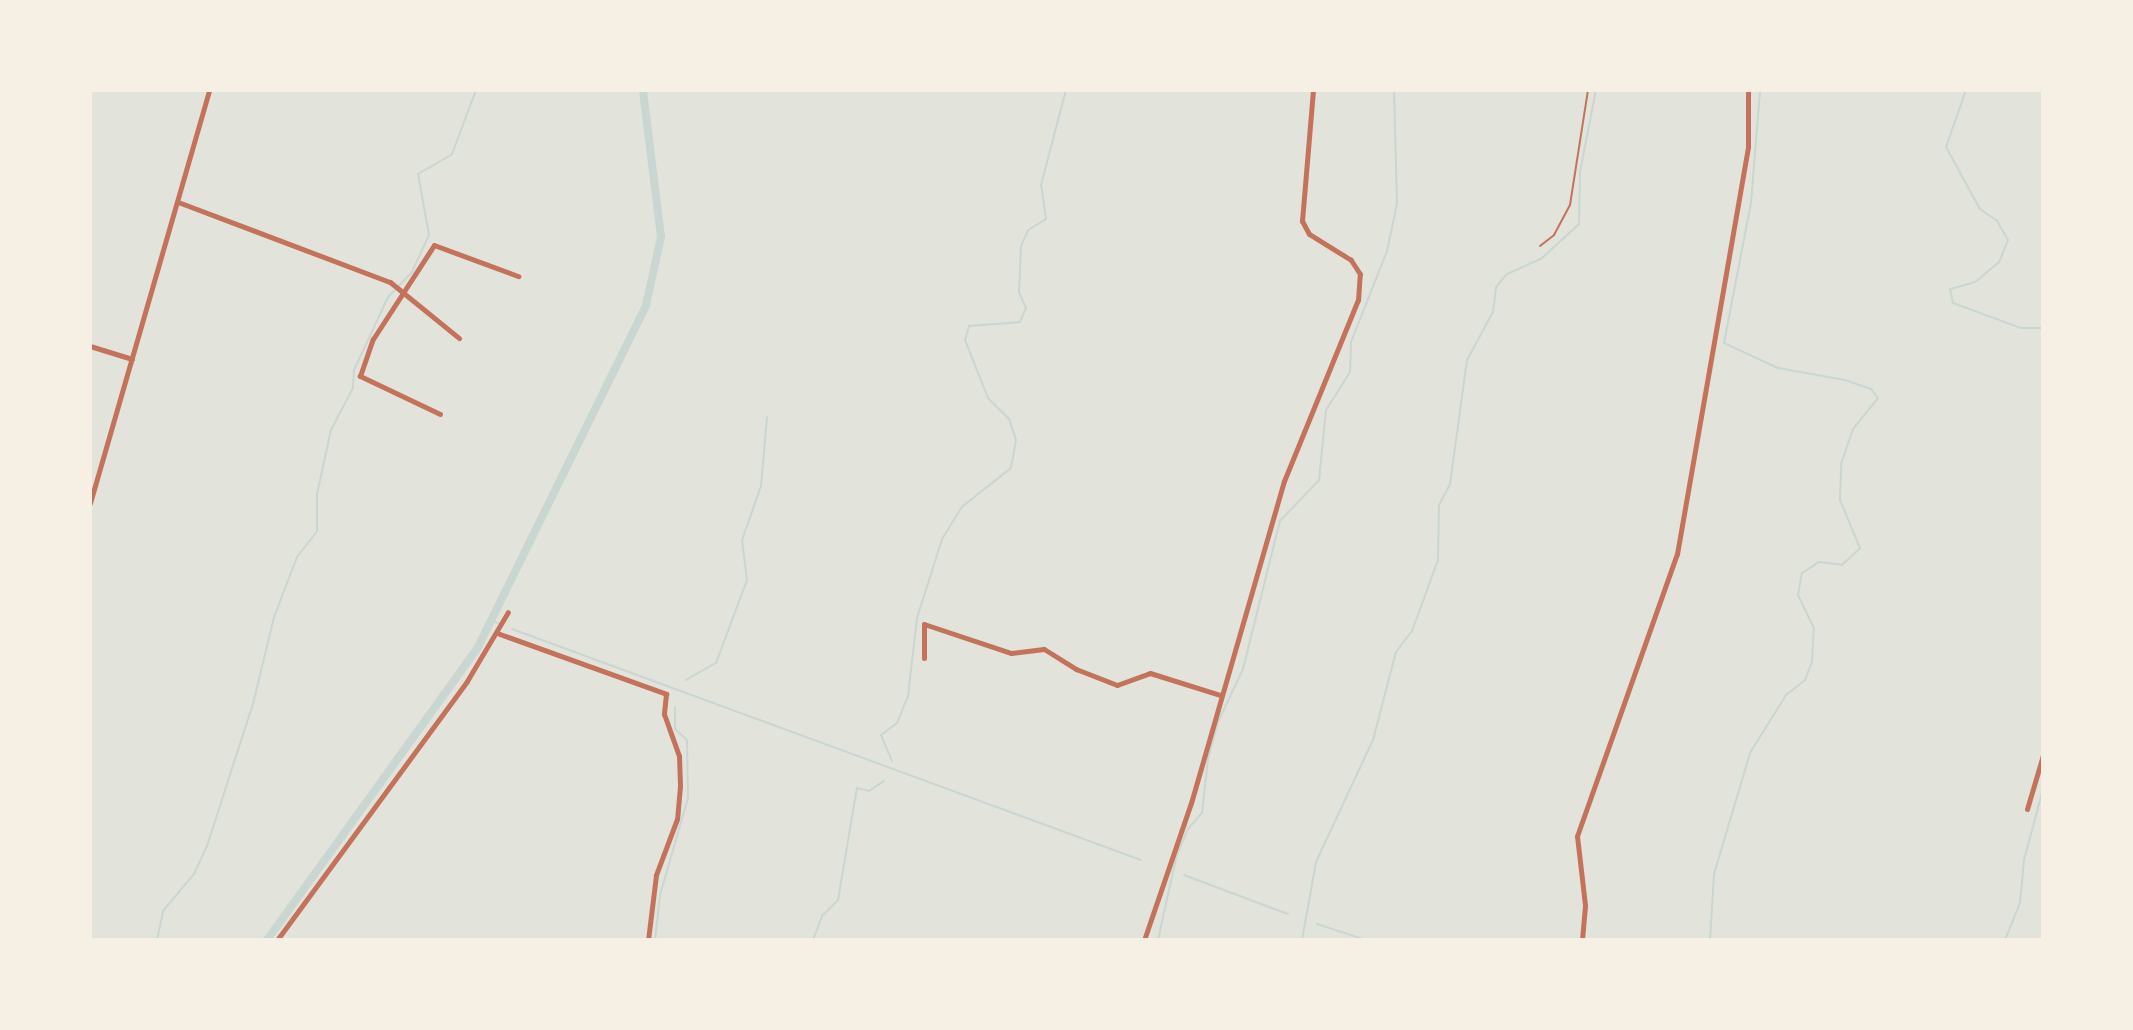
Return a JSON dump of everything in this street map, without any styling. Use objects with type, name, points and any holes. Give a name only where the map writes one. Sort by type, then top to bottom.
[{"type":"street","points":[[90,503],[209,90]]},
{"type":"street","points":[[1144,940],[1191,803],[1284,481],[1358,300],[1360,274],[1355,267],[1309,234],[1302,221],[1313,90]]},
{"type":"street","points":[[1582,940],[1585,905],[1577,836],[1677,554],[1748,146],[1748,90]]},
{"type":"street","points":[[178,202],[393,285],[441,319],[459,338]]},
{"type":"street","points":[[440,414],[360,376],[373,339],[399,292],[434,245],[518,276]]},
{"type":"street","points":[[90,346],[132,359]]},
{"type":"street","points":[[277,940],[497,633],[508,612]]},
{"type":"street","points":[[924,658],[924,624],[1011,653],[1044,649],[1064,657],[1076,669],[1117,685],[1150,673],[1220,695]]},
{"type":"street","points":[[497,633],[666,694],[664,714],[679,756],[680,786],[677,819],[654,884],[648,940]]},
{"type":"street","points":[[2027,809],[2043,755]]},
{"type":"lane","points":[[1540,246],[1554,235],[1570,205],[1588,90]]},
{"type":"shaded area","points":[[90,90],[2043,90],[2043,940],[90,940]]},
{"type":"waterway","points":[[157,940],[163,911],[194,874],[207,846],[253,704],[274,617],[297,557],[317,531],[317,494],[331,430],[353,388],[354,370],[388,297],[412,272],[429,235],[418,174],[452,154],[476,90]]},
{"type":"waterway","points":[[267,940],[478,647],[646,305],[661,237],[643,90]]},
{"type":"waterway","points":[[892,761],[881,735],[897,723],[908,696],[917,618],[942,539],[963,506],[1011,468],[1016,440],[1009,419],[988,398],[965,340],[969,326],[1020,322],[1026,308],[1019,292],[1021,246],[1028,230],[1046,219],[1041,185],[1066,90]]},
{"type":"waterway","points":[[1158,940],[1176,858],[1188,829],[1202,813],[1208,759],[1218,722],[1243,669],[1280,521],[1319,480],[1326,410],[1350,372],[1351,342],[1387,251],[1397,204],[1394,90]]},
{"type":"waterway","points":[[1302,940],[1316,862],[1373,740],[1396,652],[1412,631],[1438,560],[1439,505],[1450,484],[1467,360],[1493,312],[1496,287],[1507,274],[1541,259],[1579,224],[1580,172],[1596,90]]},
{"type":"waterway","points":[[1710,940],[1714,874],[1750,753],[1786,695],[1805,680],[1812,662],[1814,628],[1798,595],[1802,573],[1819,562],[1842,565],[1860,548],[1840,500],[1841,464],[1853,429],[1878,398],[1871,389],[1845,380],[1778,368],[1724,343],[1751,203],[1760,90]]},
{"type":"waterway","points":[[1966,90],[1946,147],[1980,209],[1997,221],[2008,240],[1999,262],[1975,282],[1950,289],[1953,303],[2021,328],[2043,328]]},
{"type":"waterway","points":[[686,680],[716,663],[747,580],[742,540],[761,486],[767,417]]},
{"type":"waterway","points":[[492,621],[498,623]]},
{"type":"waterway","points":[[512,629],[1141,860]]},
{"type":"waterway","points":[[655,940],[660,895],[688,798],[687,740],[675,729],[675,707]]},
{"type":"waterway","points":[[813,940],[822,916],[838,900],[857,788],[869,791],[884,781]]},
{"type":"waterway","points":[[2005,940],[2020,903],[2024,860],[2043,789]]},
{"type":"waterway","points":[[1184,875],[1288,914]]},
{"type":"waterway","points":[[1317,924],[1366,940]]}]
